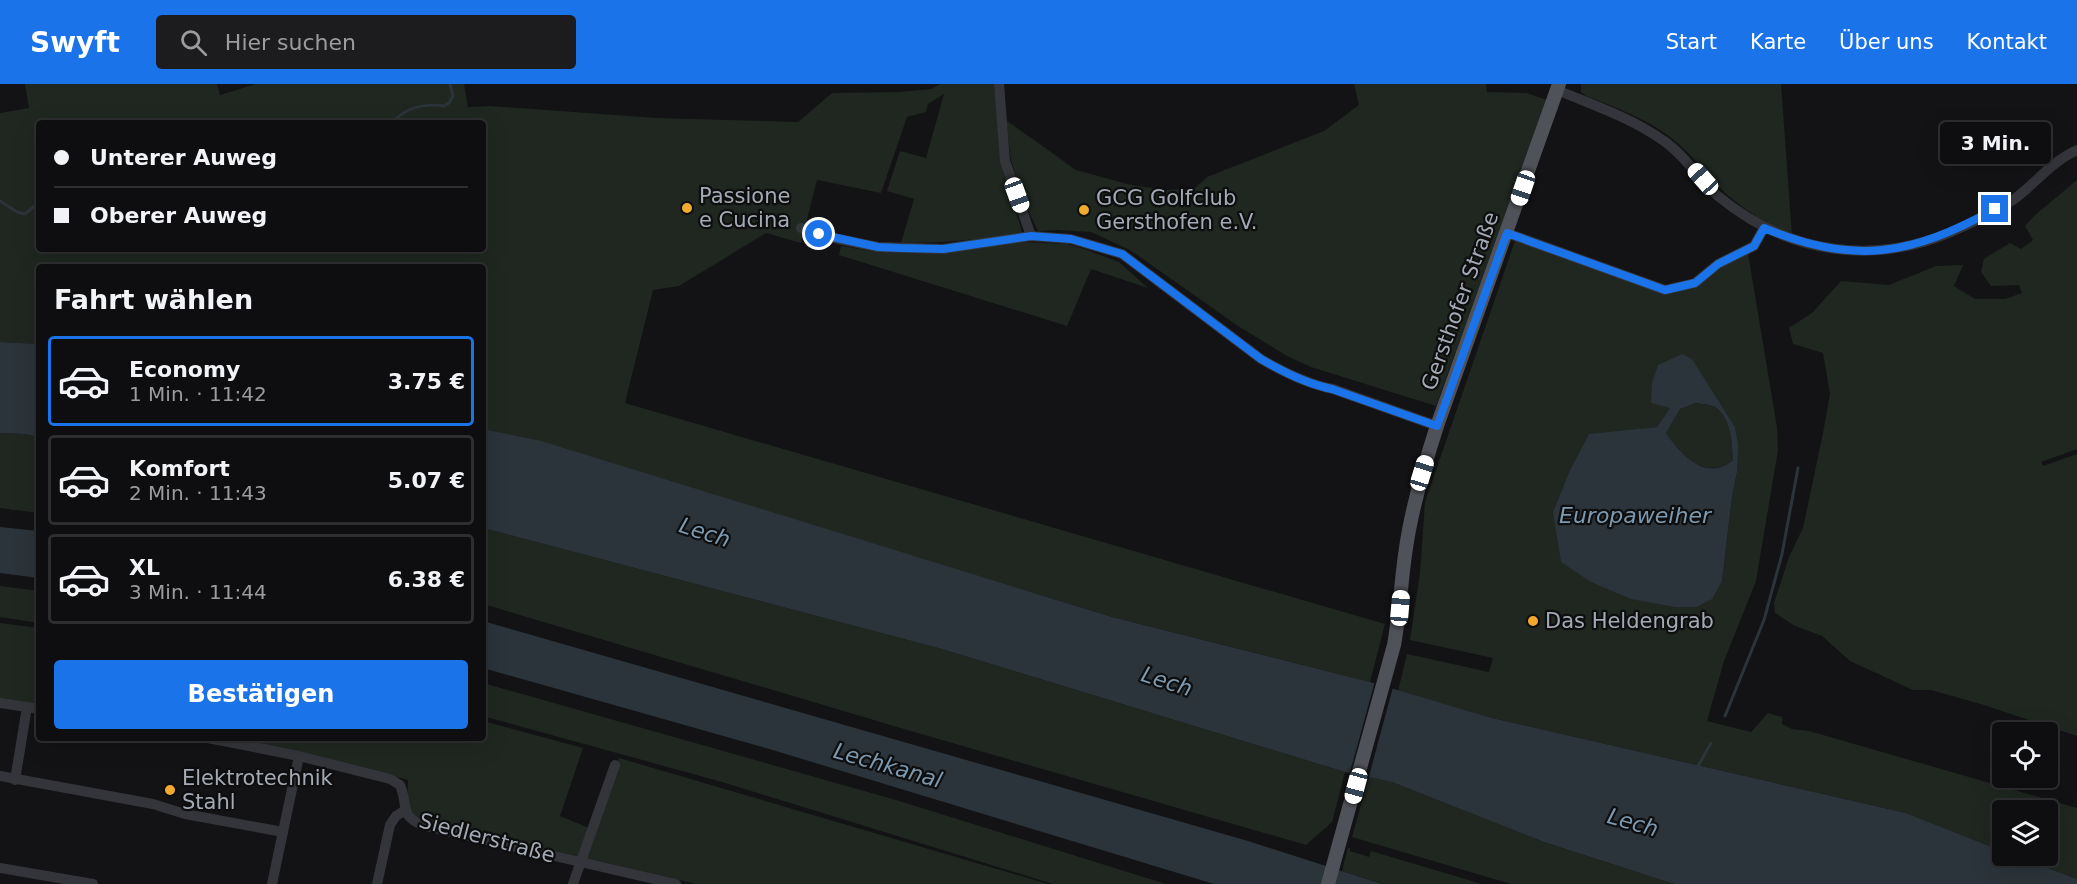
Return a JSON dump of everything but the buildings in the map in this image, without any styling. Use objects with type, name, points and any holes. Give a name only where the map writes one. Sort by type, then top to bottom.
[{"type":"main road","name":"Gersthofer Straße","points":[[1328,884],[1391,658],[1413,507],[1437,426],[1558,87]]},
{"type":"street","points":[[999,84],[1005,161],[1031,236]]},
{"type":"street","points":[[1558,87],[1626,119],[1663,140],[1680,153],[1715,193],[1764,228],[1788,238],[1831,249],[1870,252],[1908,247],[1960,228],[2013,199],[2057,161],[2077,150]]},
{"type":"street","points":[[801,228],[838,239],[878,247],[943,249],[1031,236],[1071,239],[1122,254],[1261,359],[1278,369],[1317,386],[1332,389],[1437,426]]},
{"type":"street","points":[[1507,233],[1665,290],[1695,283],[1718,264],[1754,246],[1764,228]]},
{"type":"street","points":[[0,703],[36,708]]},
{"type":"street","points":[[15,780],[27,707]]},
{"type":"street","name":"Siedlerstraße","points":[[223,741],[299,756],[396,781],[402,790],[404,811],[416,822],[426,826],[676,884]]},
{"type":"street","points":[[272,884],[299,756]]},
{"type":"street","points":[[573,884],[615,765]]},
{"type":"street","points":[[0,776],[153,804],[185,814],[283,832]]},
{"type":"street","points":[[377,884],[390,825],[396,816],[404,811]]},
{"type":"street","points":[[0,868],[62,881],[93,884]]},
{"type":"shaded area","points":[[25,84],[217,84],[220,95],[256,84],[464,84],[468,107],[490,106],[656,118],[798,122],[832,93],[900,92],[931,89],[941,84],[994,84],[1001,162],[1023,235],[901,243],[914,199],[887,191],[900,151],[926,158],[944,94],[928,104],[926,112],[907,117],[881,193],[817,180],[801,243],[766,233],[679,286],[653,290],[625,403],[1385,624],[1370,682],[1112,617],[541,442],[486,430],[486,264],[36,264],[36,344],[0,342],[0,113],[29,108]]},
{"type":"shaded area","points":[[1354,84],[1486,84],[1487,92],[1527,93],[1547,100],[1436,406],[1311,367],[1287,356],[1238,326],[1130,250],[1091,232],[1038,231],[1022,197],[1011,160],[1006,120],[1076,170],[1131,185],[1167,190],[1195,188],[1207,177],[1324,131],[1359,105]]},
{"type":"shaded area","points":[[1581,84],[1781,84],[1792,235],[1769,224],[1737,203],[1674,140],[1651,124],[1586,96],[1581,92]]},
{"type":"shaded area","points":[[2077,180],[2077,449],[2041,462],[2043,466],[2077,454],[2077,736],[2058,730],[2058,722],[2035,722],[1931,690],[1913,690],[1850,661],[1822,636],[1795,626],[1775,613],[1774,603],[1789,557],[1803,528],[1830,394],[1823,353],[1793,344],[1789,328],[1812,313],[1841,281],[1889,285],[1936,266],[1963,265],[1954,286],[1975,299],[2005,299],[2022,293],[2019,285],[1991,286],[1981,272],[1984,259],[2010,243],[2021,249],[2033,240],[2025,226]]},
{"type":"shaded area","points":[[1516,238],[1670,292],[1748,253],[1777,427],[1778,450],[1756,581],[1724,661],[1707,721],[1751,732],[1768,713],[1782,717],[1782,724],[1792,729],[1809,731],[1992,784],[1992,788],[2007,788],[2049,800],[1992,800],[1992,847],[1906,813],[1492,718],[1398,691],[1407,654],[1489,672],[1493,658],[1410,640],[1420,573],[1425,502]],"holes":[[[1692,360],[1735,427],[1737,472],[1722,581],[1553,512],[1569,472],[1589,435],[1657,427],[1670,408]]]},
{"type":"shaded area","points":[[1022,242],[1067,244],[1087,250],[1119,262],[1148,288],[1091,269],[1067,326],[839,255],[841,246],[877,252]]},
{"type":"shaded area","points":[[1696,403],[1715,407],[1727,424],[1733,460],[1723,466],[1713,468],[1695,463],[1679,450],[1666,433],[1680,409]]},
{"type":"shaded area","points":[[0,433],[36,436],[36,513],[0,508]]},
{"type":"shaded area","points":[[486,529],[942,649],[1345,772],[1332,822],[1306,845],[486,605]]},
{"type":"shaded area","points":[[0,586],[36,591],[36,623],[0,617]]},
{"type":"shaded area","points":[[0,623],[36,628],[36,705],[0,699]]},
{"type":"shaded area","points":[[486,684],[896,800],[1166,884],[1053,884],[722,782],[486,717]]},
{"type":"shaded area","points":[[486,722],[583,748],[560,816],[594,830],[619,758],[1048,884],[696,884],[426,820],[413,814],[410,810],[408,780],[318,756],[247,741],[486,741]]},
{"type":"shaded area","points":[[1369,777],[1392,782],[1544,842],[1674,884],[1511,884],[1352,837]]},
{"type":"shaded area","points":[[2058,803],[2077,808],[2077,879],[2042,866],[2058,866]]},
{"type":"shaded area","points":[[1348,848],[1350,851],[1369,857],[1371,851],[1482,884],[1382,884],[1342,871]]},
{"type":"water","points":[[0,342],[36,344],[36,436],[0,433]]},
{"type":"water","name":"Europaweiher","points":[[1682,354],[1692,359],[1735,427],[1738,445],[1737,472],[1722,581],[1712,599],[1696,607],[1675,607],[1631,599],[1591,582],[1561,562],[1553,512],[1569,472],[1589,434],[1657,427],[1670,408],[1651,403],[1652,383],[1658,365]],"holes":[[[1696,403],[1715,407],[1724,417],[1731,438],[1733,460],[1723,466],[1713,468],[1695,463],[1679,450],[1666,433],[1680,409]]]},
{"type":"water","name":"Lech","points":[[486,430],[541,441],[1112,617],[1370,682],[1492,718],[1906,813],[1992,847],[1992,866],[2042,866],[2077,879],[2077,884],[1674,884],[1544,842],[1392,782],[1345,772],[942,649],[486,529]]},
{"type":"water","points":[[0,527],[36,531],[36,578],[0,573]]},
{"type":"water","name":"Lechkanal","points":[[486,622],[1248,841],[1382,884],[1214,884],[776,751],[486,669]]},
{"type":"pier","points":[[1375,681],[1393,687],[1368,780],[1349,776]]},
{"type":"waterway","points":[[395,120],[415,108],[429,105],[444,106],[449,103],[453,96],[450,84]]},
{"type":"waterway","points":[[0,201],[17,212],[25,214],[36,205]]},
{"type":"waterway","points":[[1725,716],[1764,620],[1782,554],[1798,468]]},
{"type":"waterway","points":[[1698,766],[1711,743]]},
{"type":"place","name":"Passione e Cucina","points":[[687,208]]},
{"type":"place","name":"GCG Golfclub Gersthofen e.V.","points":[[1084,210]]},
{"type":"place","name":"Das Heldengrab","points":[[1533,621]]},
{"type":"place","name":"Elektrotechnik Stahl","points":[[170,790]]},
{"type":"route","points":[[819,234],[878,247],[943,249],[1031,236],[1071,239],[1122,254],[1261,359],[1278,369],[1317,386],[1332,389],[1437,426],[1507,233],[1665,290],[1695,283],[1730,256],[1754,246],[1764,228],[1788,238],[1831,249],[1870,252],[1908,247],[1960,228],[1995,209]]}]
